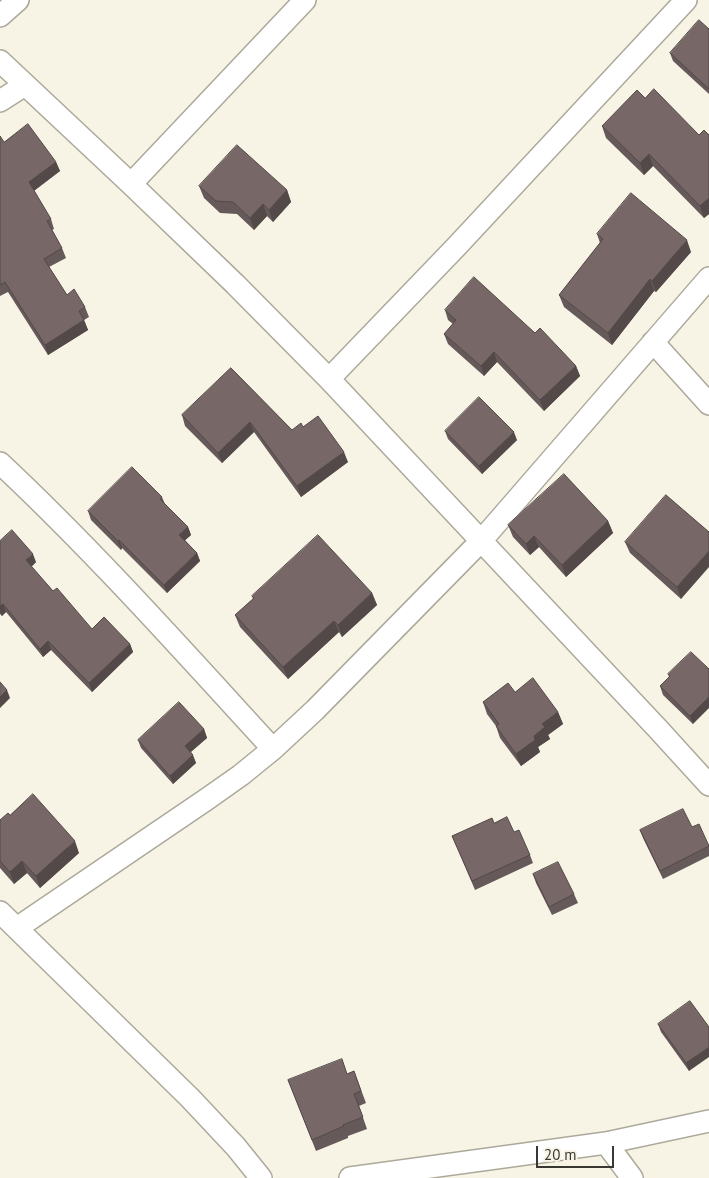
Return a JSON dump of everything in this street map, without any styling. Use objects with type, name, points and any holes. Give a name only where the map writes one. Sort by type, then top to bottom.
[{"type":"street","points":[[0,16],[18,0]]},
{"type":"street","points":[[131,184],[305,0]]},
{"type":"street","points":[[329,379],[456,247],[686,0]]},
{"type":"street","points":[[0,61],[236,284],[329,379],[709,785]]},
{"type":"street","points":[[0,101],[26,85]]},
{"type":"street","points":[[17,928],[241,775],[273,749],[315,710],[481,541],[709,278]]},
{"type":"street","points":[[652,342],[709,404]]},
{"type":"street","points":[[0,462],[151,616],[273,749]]},
{"type":"street","points":[[0,912],[190,1098],[261,1178]]},
{"type":"street","points":[[350,1178],[606,1143],[709,1121]]},
{"type":"street","points":[[606,1143],[632,1178]]},
{"type":"building","points":[[699,20],[709,29],[709,89],[670,53]]},
{"type":"building","points":[[654,89],[699,135],[704,130],[709,135],[709,198],[700,206],[649,154],[640,163],[602,126],[637,90],[645,98]]},
{"type":"building","points":[[28,124],[56,162],[29,182],[51,219],[47,221],[62,248],[44,259],[67,295],[74,289],[85,307],[79,311],[84,320],[45,345],[5,282],[0,285],[0,136],[4,142]]},
{"type":"building","points":[[237,145],[287,190],[269,210],[263,204],[250,218],[233,202],[216,201],[199,186]]},
{"type":"building","points":[[631,193],[687,240],[652,281],[650,279],[608,333],[559,295],[603,239],[597,234]]},
{"type":"building","points":[[474,277],[535,333],[540,328],[576,366],[540,400],[494,352],[481,366],[444,334],[456,320],[445,310]]},
{"type":"building","points":[[231,368],[292,430],[301,423],[303,427],[318,416],[344,452],[297,486],[250,422],[218,453],[182,415]]},
{"type":"building","points":[[479,397],[514,432],[479,466],[445,431]]},
{"type":"building","points":[[132,467],[188,527],[179,535],[197,553],[164,585],[88,511]]},
{"type":"building","points":[[564,474],[608,521],[562,565],[534,536],[526,544],[508,525]]},
{"type":"building","points":[[666,495],[709,532],[709,551],[677,587],[625,542]]},
{"type":"building","points":[[12,530],[33,554],[26,560],[53,591],[57,588],[92,629],[104,617],[130,644],[89,683],[48,641],[40,649],[3,604],[0,606],[0,541]]},
{"type":"building","points":[[318,535],[372,593],[338,625],[334,621],[283,667],[235,615],[254,598],[252,596]]},
{"type":"building","points":[[691,652],[709,669],[709,697],[690,716],[660,686],[670,676],[668,674]]},
{"type":"building","points":[[533,678],[558,712],[542,724],[545,727],[534,736],[535,740],[516,754],[496,726],[499,724],[483,702],[508,683],[515,692]]},
{"type":"building","points":[[0,682],[7,690],[0,697]]},
{"type":"building","points":[[179,702],[204,729],[185,746],[193,755],[170,776],[138,740]]},
{"type":"building","points":[[33,794],[75,841],[36,876],[22,861],[10,872],[0,861],[0,820],[8,813],[10,815]]},
{"type":"building","points":[[683,809],[692,827],[699,824],[709,846],[660,871],[640,830]]},
{"type":"building","points":[[507,817],[514,832],[519,830],[530,855],[472,881],[452,836],[492,818],[494,823]]},
{"type":"building","points":[[558,862],[574,894],[549,907],[533,874]]},
{"type":"building","points":[[690,1001],[709,1027],[709,1047],[686,1063],[658,1024]]},
{"type":"building","points":[[342,1059],[347,1074],[354,1071],[361,1091],[354,1094],[363,1117],[312,1140],[288,1080]]}]
